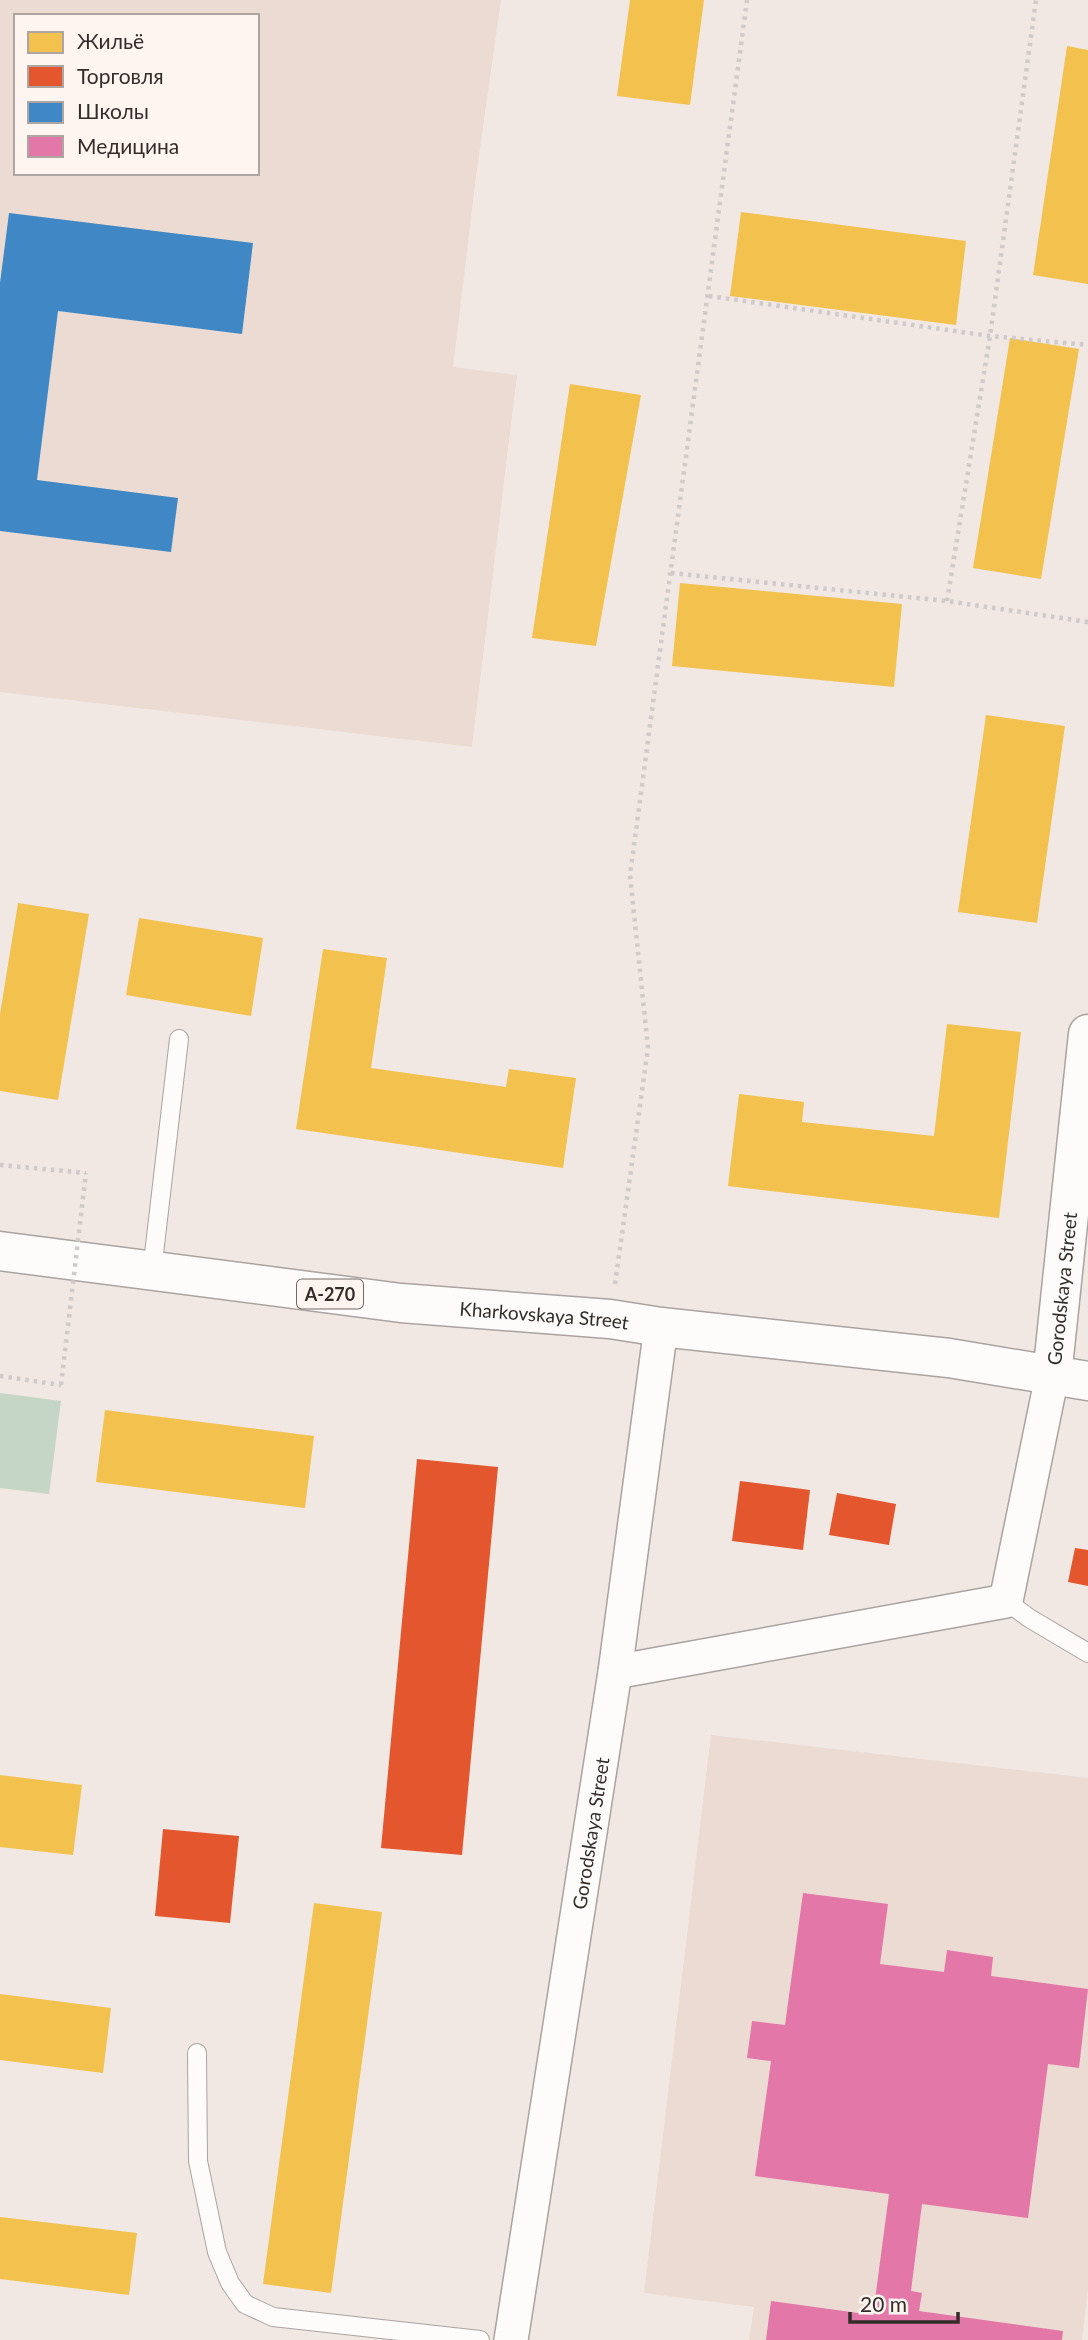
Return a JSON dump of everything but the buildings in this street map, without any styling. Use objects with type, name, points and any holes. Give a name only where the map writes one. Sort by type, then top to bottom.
[{"type":"main road","name":"Gorodskaya Street","points":[[1070,1378],[1088,1034]]},
{"type":"main road","name":"Kharkovskaya Street","points":[[0,1251],[401,1303],[610,1320],[949,1358],[1070,1378]]},
{"type":"street","name":"Gorodskaya Street","points":[[510,2340],[615,1672],[662,1327]]},
{"type":"street","points":[[615,1672],[1006,1601],[1070,1378]]},
{"type":"lane","points":[[152,1271],[180,1039]]},
{"type":"lane","points":[[1006,1601],[1088,1653]]},
{"type":"lane","points":[[197,2053],[198,2161],[217,2252],[230,2283],[245,2304],[273,2317],[480,2340]]},
{"type":"path","points":[[610,1320],[648,1048],[630,875],[747,0]]},
{"type":"path","points":[[947,601],[990,336],[1036,0]]},
{"type":"path","points":[[709,296],[990,336],[1088,345]]},
{"type":"path","points":[[671,573],[947,601],[1088,622]]},
{"type":"path","points":[[0,1165],[86,1173],[61,1385],[0,1376]]},
{"type":"shaded area","points":[[0,0],[501,0],[453,367],[517,375],[472,747],[0,692]]},
{"type":"shaded area","points":[[711,1735],[1088,1778],[1088,2289],[1082,2340],[749,2340],[754,2307],[644,2293]]},
{"type":"green space","points":[[0,1393],[61,1401],[49,1494],[0,1488]]}]
